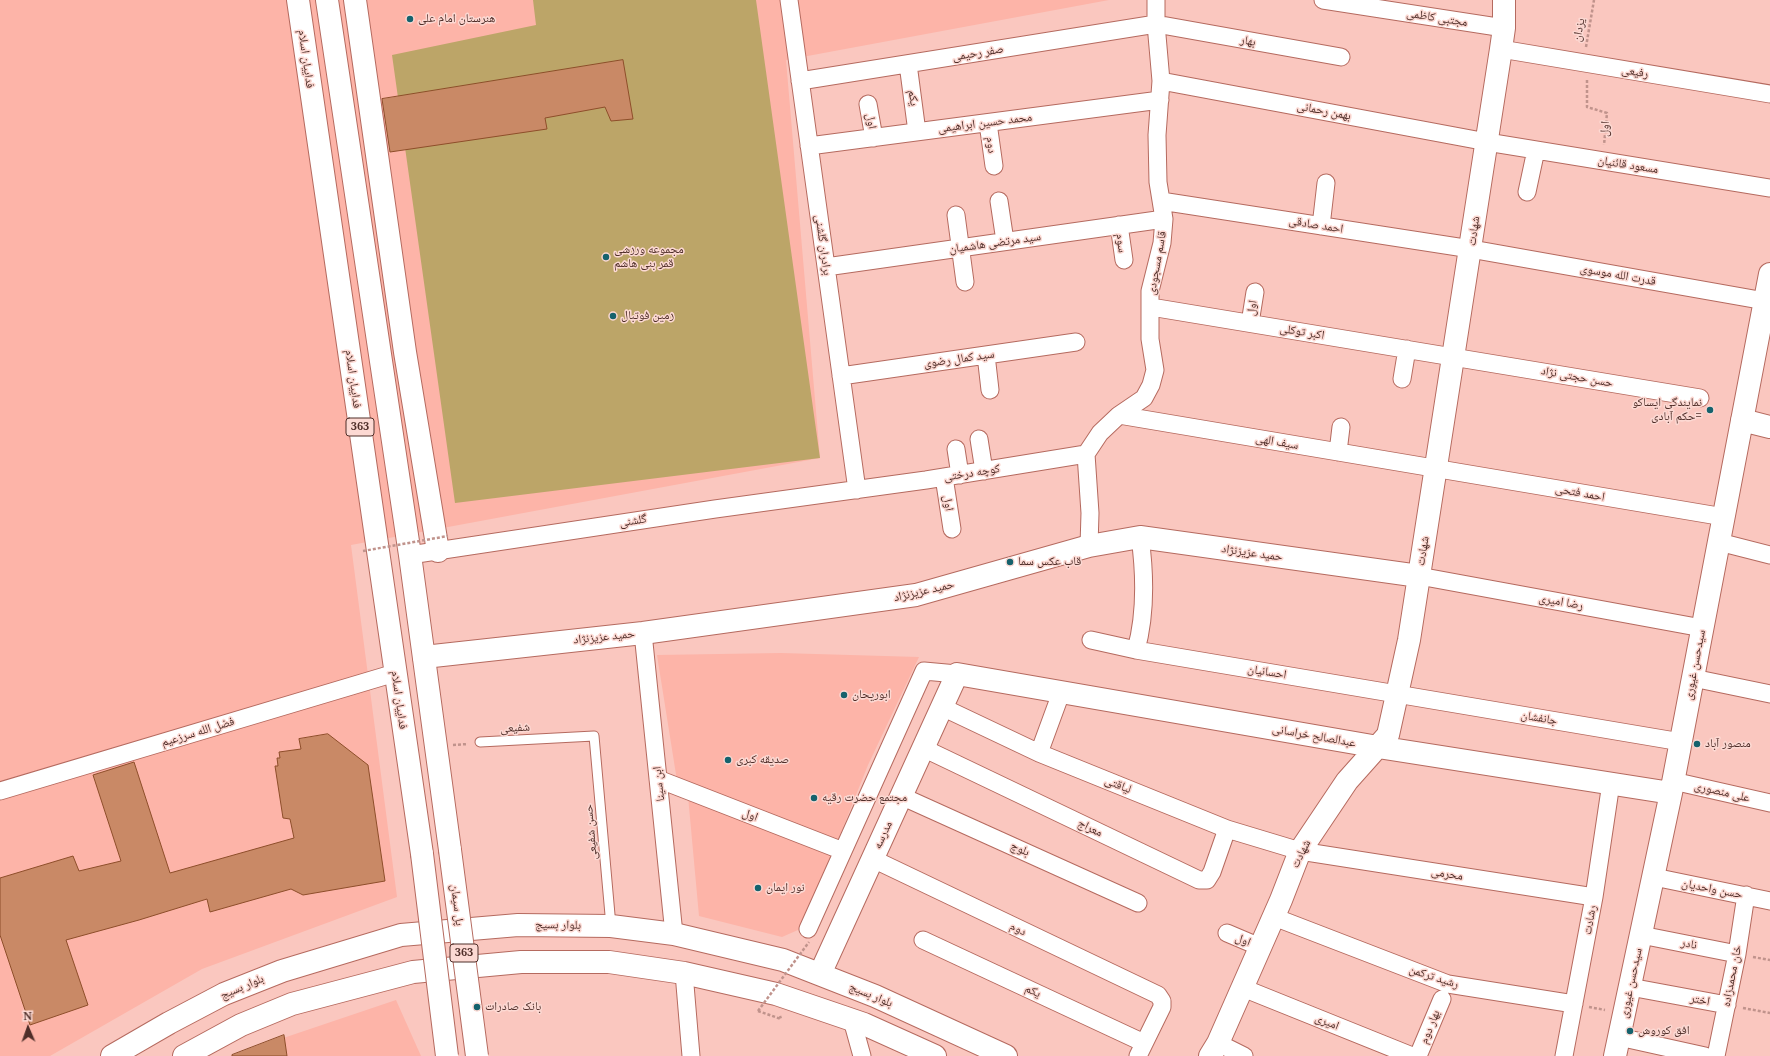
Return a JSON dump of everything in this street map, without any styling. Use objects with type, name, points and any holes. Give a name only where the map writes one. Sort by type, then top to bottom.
[{"type":"main road","name":"فداییان اسلام","points":[[298,0],[422,854],[447,1056]]},
{"type":"main road","name":"363","points":[[327,0],[410,555],[437,748]]},
{"type":"main road","points":[[355,0],[405,352],[443,544]]},
{"type":"main road","name":"شهادت","points":[[1214,1050],[1274,917],[1300,850],[1347,781],[1368,755],[1378,747],[1388,735],[1409,640],[1454,357],[1504,28],[1504,0]]},
{"type":"main road","name":"سیدحسن غیوری","points":[[1617,1046],[1654,877],[1681,742],[1742,420],[1766,308],[1770,274]]},
{"type":"main road","points":[[1742,420],[1770,427]]},
{"type":"main road","name":"حمید عزیزنژاد","points":[[424,657],[643,633],[916,596],[1089,546],[1140,537],[1419,576]]},
{"type":"main road","name":"عبدالصالح خراسانی","points":[[957,674],[1378,747],[1611,783],[1672,787]]},
{"type":"main road","name":"مدرسه","points":[[820,974],[957,674]]},
{"type":"main road","name":"پل سیمان","points":[[437,748],[477,1056]]},
{"type":"main road","name":"بلوار بسیج","points":[[112,1056],[169,1023],[224,994],[282,971],[401,935],[518,925],[611,926],[674,934],[783,960],[875,996],[1006,1056]]},
{"type":"main road","points":[[184,1056],[241,1025],[292,1004],[413,972],[521,962],[609,962],[684,973],[776,994],[864,1024],[935,1056]]},
{"type":"street","name":"برادران گلشنی","points":[[789,0],[857,490]]},
{"type":"street","name":"قاسم مسجودی","points":[[1086,454],[1100,433],[1119,415],[1144,398],[1151,385],[1155,370],[1150,339],[1150,291],[1162,243],[1164,219],[1158,182],[1157,135],[1161,81],[1156,24],[1156,0]]},
{"type":"street","name":"مجتبی کاظمی","points":[[1323,0],[1504,28]]},
{"type":"street","name":"صفر رحیمی","points":[[800,81],[1156,24]]},
{"type":"street","name":"بهار","points":[[1156,24],[1341,58]]},
{"type":"street","name":"رفیعی","points":[[1501,49],[1770,94]]},
{"type":"street","name":"یکم","points":[[908,64],[918,132]]},
{"type":"street","name":"بهمن رحمانی","points":[[1161,81],[1487,142]]},
{"type":"street","name":"محمد حسین ابراهیمی","points":[[809,146],[1160,100]]},
{"type":"street","name":"اول","points":[[868,104],[874,138]]},
{"type":"street","name":"دوم","points":[[988,123],[994,166]]},
{"type":"street","name":"مسعود قائنیان","points":[[1487,142],[1770,188]]},
{"type":"street","points":[[1527,192],[1536,150]]},
{"type":"street","points":[[1321,226],[1326,183]]},
{"type":"street","points":[[999,201],[1005,242]]},
{"type":"street","name":"احمد صادقی","points":[[1161,201],[1471,249]]},
{"type":"street","points":[[956,215],[964,282]]},
{"type":"street","name":"سید مرتضی هاشمیان","points":[[826,267],[1164,219]]},
{"type":"street","name":"سوم","points":[[1119,225],[1124,260]]},
{"type":"street","name":"قدرت الله موسوی","points":[[1471,249],[1766,308]]},
{"type":"street","name":"اول","points":[[1250,323],[1255,292]]},
{"type":"street","name":"اکبر توکلی","points":[[1151,307],[1454,357]]},
{"type":"street","name":"سید کمال رضوی","points":[[841,376],[1076,342]]},
{"type":"street","points":[[1402,379],[1407,349]]},
{"type":"street","points":[[986,355],[990,390]]},
{"type":"street","name":"حسن حجتی نژاد","points":[[1454,357],[1700,398]]},
{"type":"street","name":"سیف الهی","points":[[1119,415],[1436,469]]},
{"type":"street","points":[[1338,452],[1341,427]]},
{"type":"street","points":[[979,438],[984,471]]},
{"type":"street","points":[[952,476],[956,449]]},
{"type":"street","points":[[1086,454],[1090,513],[1089,546]]},
{"type":"street","name":"کوچه درختی","points":[[857,490],[1086,454]]},
{"type":"street","name":"احمد فتحی","points":[[1436,469],[1724,517]]},
{"type":"street","name":"اول","points":[[952,476],[952,529]]},
{"type":"street","name":"گلشنی","points":[[410,555],[443,544],[857,490]]},
{"type":"street","points":[[1136,650],[1140,626],[1144,577],[1140,537]]},
{"type":"street","points":[[1719,542],[1770,555]]},
{"type":"street","name":"رضا امیری","points":[[1419,576],[1702,628]]},
{"type":"street","name":"ابن سینا","points":[[643,633],[674,934]]},
{"type":"street","name":"احسانیان","points":[[1091,640],[1136,650],[1398,693]]},
{"type":"street","points":[[809,935],[843,851],[924,671],[957,674]]},
{"type":"street","name":"فضل الله سرزعیم","points":[[0,791],[395,673]]},
{"type":"street","points":[[1693,678],[1770,694]]},
{"type":"street","points":[[1039,753],[1061,693]]},
{"type":"street","name":"جانفشان","points":[[1398,693],[1681,742]]},
{"type":"street","name":"لیاقتی","points":[[942,707],[1039,753],[1227,829],[1300,850]]},
{"type":"street","name":"معراج","points":[[923,748],[1199,880],[1207,880],[1212,872],[1227,829]]},
{"type":"street","name":"اول","points":[[658,779],[843,851]]},
{"type":"street","name":"رشادت","points":[[1564,1056],[1594,897],[1611,783]]},
{"type":"street","name":"علی منصوری","points":[[1672,787],[1770,803]]},
{"type":"street","name":"بلوچ","points":[[901,796],[1138,903]]},
{"type":"street","name":"محرمی","points":[[1300,850],[1594,897]]},
{"type":"street","name":"دوم","points":[[873,859],[1158,995],[1162,1001],[1162,1007],[1141,1050]]},
{"type":"street","name":"حسن واحدیان","points":[[1654,877],[1770,900]]},
{"type":"street","name":"خان محمدزاده","points":[[1716,1056],[1737,954],[1746,895]]},
{"type":"street","name":"رشید ترکمن","points":[[1274,917],[1448,984],[1574,1004]]},
{"type":"street","name":"اول","points":[[1227,933],[1260,947]]},
{"type":"street","name":"نادر","points":[[1641,935],[1737,954]]},
{"type":"street","name":"یکم","points":[[923,940],[1141,1050]]},
{"type":"street","points":[[684,973],[691,1056]]},
{"type":"street","name":"اختر","points":[[1630,987],[1727,1005]]},
{"type":"street","name":"امیری","points":[[1243,988],[1412,1056]]},
{"type":"street","name":"بهار دوم","points":[[1418,1056],[1442,999]]},
{"type":"street","points":[[852,1020],[862,1056]]},
{"type":"street","points":[[1617,1046],[1705,1056]]},
{"type":"street","points":[[1214,1050],[1244,1056]]},
{"type":"lane","name":"شفیعی","points":[[480,742],[594,736]]},
{"type":"lane","name":"حسن شفیعی","points":[[594,736],[611,926]]},
{"type":"path","name":"یزدان","points":[[1585,64],[1594,0]]},
{"type":"path","name":"اول","points":[[1585,64],[1587,107],[1607,113],[1603,161]]},
{"type":"path","points":[[363,551],[443,544]]},
{"type":"path","points":[[437,748],[480,742]]},
{"type":"path","points":[[781,1019],[758,1011],[809,935]]},
{"type":"path","points":[[1574,1004],[1624,1013]]},
{"type":"path","name":"اختر","points":[[1727,1005],[1770,1013]]},
{"type":"shaded area","points":[[0,0],[1109,0],[786,60],[820,458],[351,545],[397,897],[202,969],[50,1056],[0,1056]]},
{"type":"shaded area","name":"مجموعه ورزشی قمر بنی هاشم","points":[[533,0],[756,0],[820,458],[455,503],[392,55],[536,25]]},
{"type":"shaded area","points":[[781,653],[919,657],[868,765],[830,860],[807,926],[782,937],[699,916],[688,796],[678,787],[657,655]]},
{"type":"shaded area","points":[[396,1000],[421,1056],[230,1056]]},
{"type":"building","points":[[623,60],[633,119],[611,121],[605,107],[545,118],[547,129],[390,152],[382,99]]},
{"type":"building","points":[[328,734],[368,765],[385,881],[303,895],[291,889],[210,912],[207,899],[66,940],[88,1005],[30,1025],[0,935],[0,878],[73,856],[79,871],[121,861],[93,775],[134,762],[170,873],[294,838],[290,819],[283,818],[275,766],[278,766],[277,758],[280,758],[279,752],[301,749],[299,739]]},
{"type":"building","points":[[284,1035],[287,1056],[232,1056],[232,1055]]},
{"type":"place","name":"هنرستان امام علی","points":[[410,19]]},
{"type":"place","name":"مجموعه ورزشی قمر بنی هاشم","points":[[606,257]]},
{"type":"place","name":"زمین فوتبال","points":[[613,316]]},
{"type":"place","name":"نمایندگی ایساکو حکم آبادی=","points":[[1710,410]]},
{"type":"place","name":"قاب عکس سما","points":[[1010,562]]},
{"type":"place","name":"ابوریحان","points":[[844,695]]},
{"type":"place","name":"منصور آباد","points":[[1697,744]]},
{"type":"place","name":"صدیقه کبری","points":[[728,760]]},
{"type":"place","name":"مجتمع حضرت رقیه","points":[[814,798]]},
{"type":"place","name":"نور ایمان","points":[[758,888]]},
{"type":"place","name":"بانک صادرات","points":[[477,1007]]},
{"type":"place","name":"افق کوروش","points":[[1630,1031]]}]
